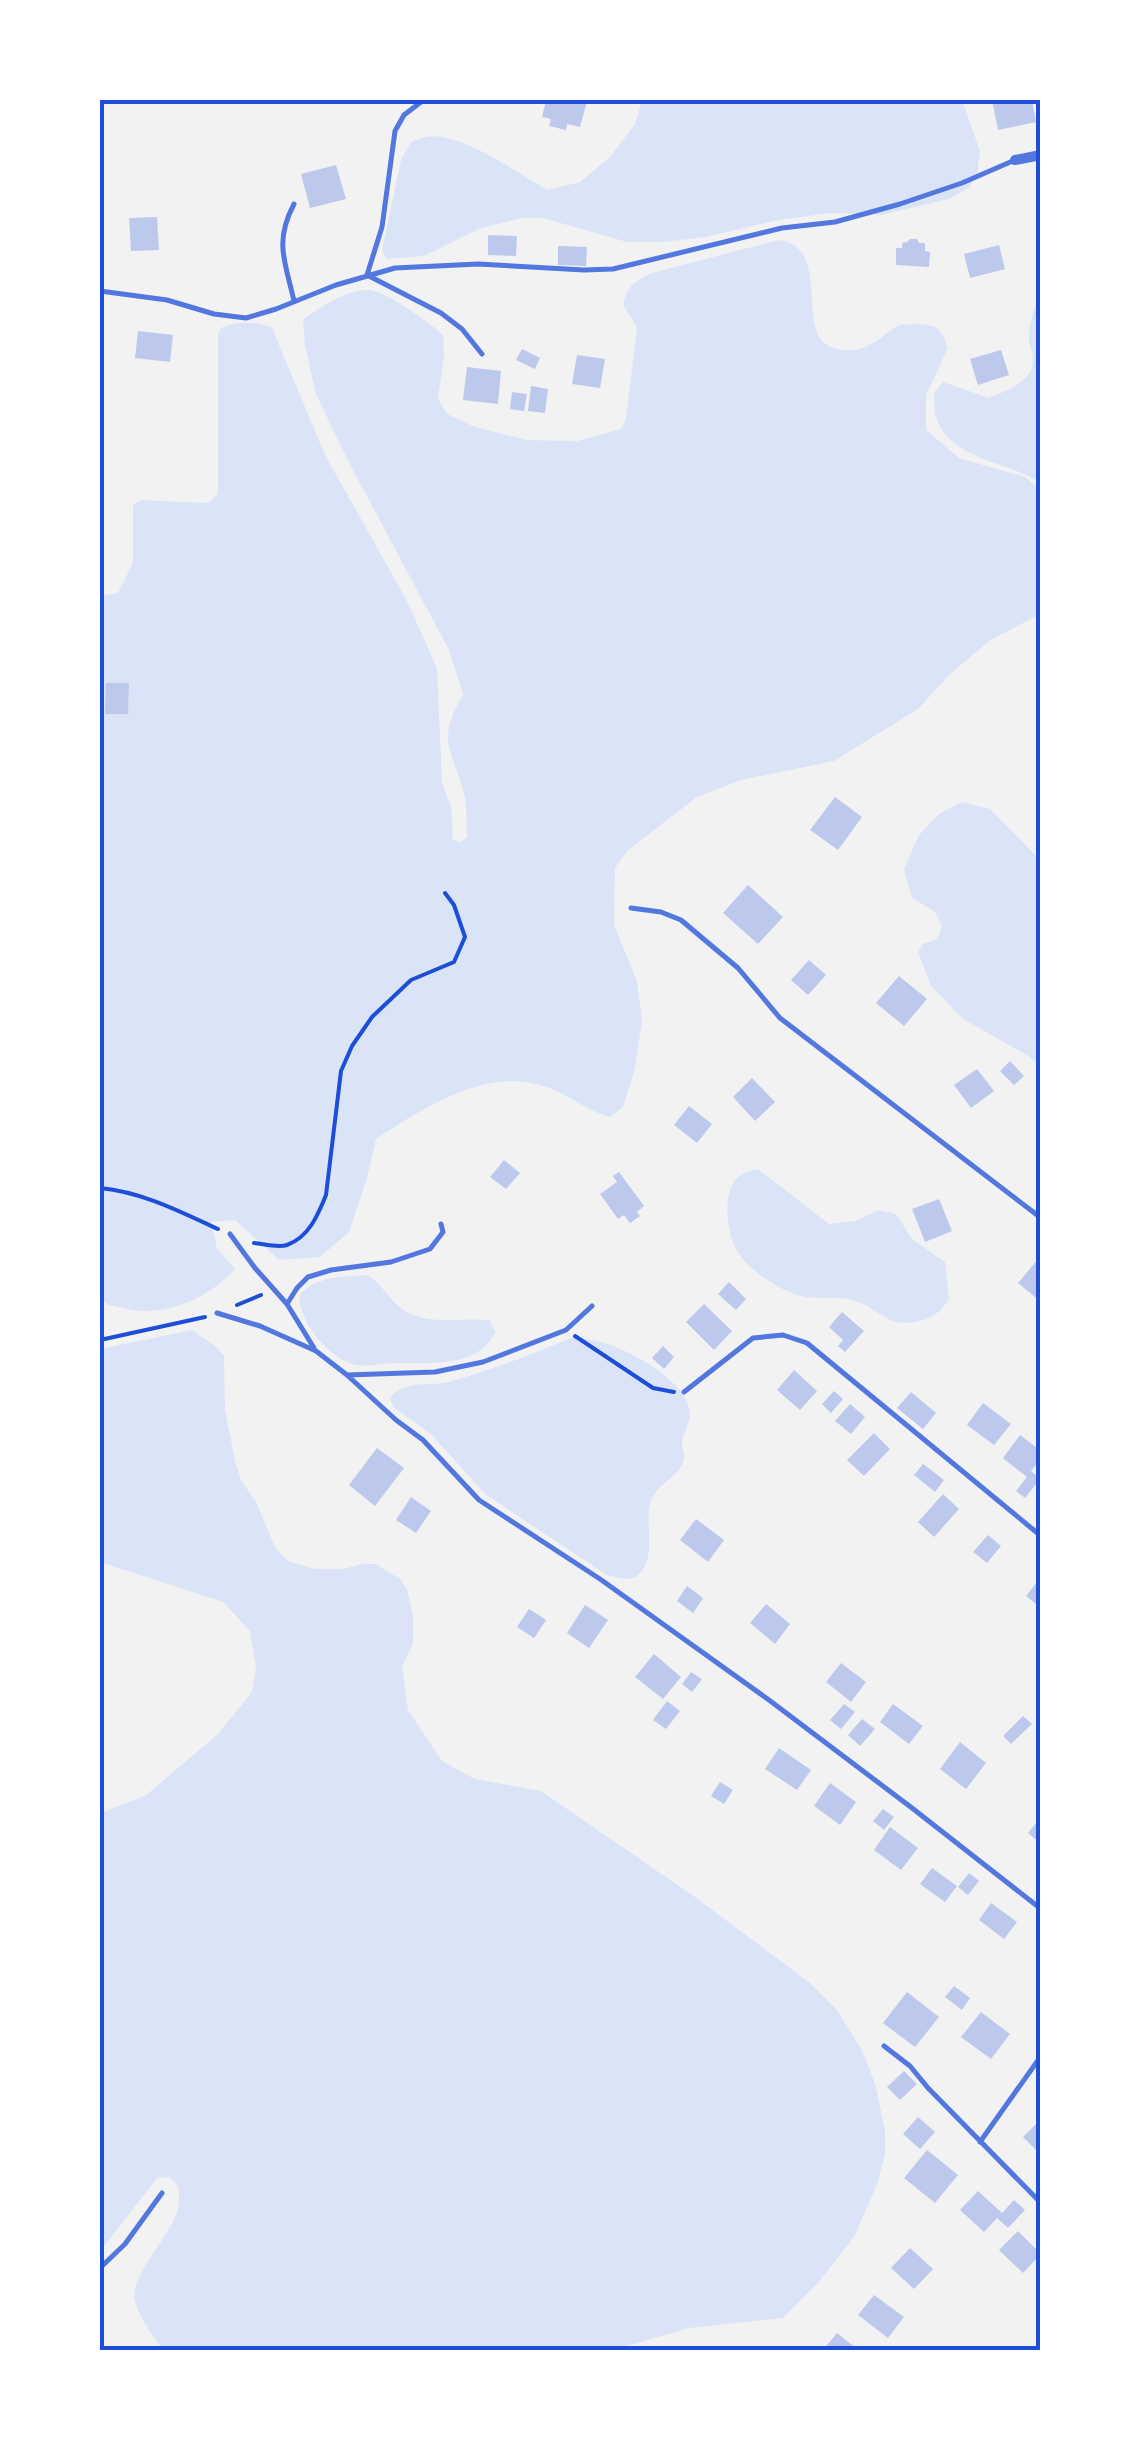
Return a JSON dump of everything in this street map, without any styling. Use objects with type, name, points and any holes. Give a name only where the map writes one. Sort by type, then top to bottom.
[{"type":"street","points":[[1015,160],[1041,155]]},
{"type":"lane","points":[[367,275],[382,227],[395,131],[404,115],[421,102]]},
{"type":"lane","points":[[100,291],[167,300],[214,314],[246,318],[395,268],[478,264],[613,269],[782,228],[835,222],[962,184],[1015,160]]},
{"type":"lane","points":[[294,204],[284,224],[282,242],[294,300]]},
{"type":"lane","points":[[367,275],[442,312],[482,354]]},
{"type":"lane","points":[[631,908],[661,912],[681,920],[738,968],[780,1018],[1041,1218]]},
{"type":"lane","points":[[287,1304],[308,1278],[330,1270],[391,1262],[430,1249],[443,1232],[441,1224]]},
{"type":"lane","points":[[230,1234],[287,1304],[316,1351]]},
{"type":"lane","points":[[348,1375],[435,1372],[483,1362],[566,1330],[592,1306]]},
{"type":"lane","points":[[217,1313],[260,1326],[316,1351],[423,1440],[479,1500],[600,1579],[768,1700],[1041,1909]]},
{"type":"lane","points":[[684,1392],[754,1338],[784,1335],[807,1343],[1041,1536]]},
{"type":"lane","points":[[884,2046],[910,2066],[1041,2204]]},
{"type":"lane","points":[[980,2142],[1041,2056]]},
{"type":"lane","points":[[100,2268],[125,2244],[162,2193]]},
{"type":"path","points":[[100,1188],[158,1202],[253,1243],[284,1246],[306,1234],[326,1195],[342,1071],[352,1046],[372,1018],[411,980],[454,962],[465,937],[446,893]]},
{"type":"path","points":[[100,1340],[188,1322],[274,1289]]},
{"type":"path","points":[[566,1330],[653,1388],[684,1392]]},
{"type":"shaded area","points":[[642,100],[962,100],[980,151],[977,173],[969,188],[949,199],[881,215],[831,213],[664,242],[627,242],[543,218],[522,218],[481,228],[424,256],[386,259],[382,250],[401,160],[411,142],[426,137],[455,140],[548,190],[580,182],[610,157],[635,124]]},
{"type":"shaded area","points":[[778,240],[795,245],[804,257],[815,325],[820,338],[831,347],[861,349],[902,325],[928,325],[940,332],[948,348],[926,395],[926,430],[959,458],[1025,477],[1041,490],[1041,614],[992,639],[951,673],[918,709],[834,761],[741,780],[697,797],[628,850],[615,868],[614,925],[637,981],[642,1021],[635,1068],[623,1107],[610,1117],[547,1087],[524,1082],[502,1082],[457,1093],[376,1139],[349,1232],[320,1257],[279,1260],[235,1220],[211,1222],[217,1248],[235,1269],[217,1286],[196,1299],[161,1310],[139,1311],[108,1305],[100,1296],[100,596],[118,593],[133,563],[133,505],[141,500],[208,503],[218,494],[221,328],[247,323],[272,328],[325,455],[405,597],[437,668],[442,783],[451,807],[453,840],[460,842],[467,838],[466,803],[448,737],[463,694],[449,650],[316,394],[303,320],[342,296],[376,291],[443,335],[438,398],[447,414],[475,427],[527,440],[577,441],[621,429],[626,419],[637,327],[623,305],[633,285],[652,273]]},
{"type":"shaded area","points":[[1041,299],[1041,483],[953,442],[936,417],[934,393],[943,382],[989,398],[1024,379],[1032,366],[1031,322]]},
{"type":"shaded area","points":[[962,802],[990,809],[1041,861],[1041,1068],[1030,1057],[963,1019],[931,986],[918,952],[923,944],[937,939],[942,926],[935,912],[912,898],[904,869],[919,835],[940,813]]},
{"type":"shaded area","points":[[758,1169],[829,1224],[855,1221],[879,1210],[896,1214],[912,1239],[945,1262],[949,1299],[929,1318],[908,1323],[892,1320],[855,1301],[801,1296],[766,1279],[738,1252],[728,1220],[728,1199],[734,1182]]},
{"type":"shaded area","points":[[368,1275],[396,1304],[416,1316],[490,1320],[495,1332],[478,1352],[452,1361],[366,1366],[349,1363],[315,1335],[299,1296],[322,1281]]},
{"type":"shaded area","points":[[192,1330],[224,1356],[225,1409],[235,1461],[276,1549],[288,1561],[315,1569],[376,1564],[400,1579],[407,1589],[413,1617],[413,1643],[402,1667],[408,1710],[442,1761],[475,1779],[541,1791],[695,1897],[810,1983],[837,2010],[862,2051],[875,2083],[885,2130],[885,2155],[876,2187],[854,2237],[818,2283],[783,2318],[689,2328],[612,2350],[162,2350],[143,2321],[135,2301],[138,2280],[174,2220],[179,2195],[178,2186],[170,2177],[157,2178],[100,2247],[100,1813],[145,1796],[217,1735],[252,1692],[256,1666],[250,1631],[223,1602],[100,1562],[100,1349]]},
{"type":"shaded area","points":[[573,1337],[611,1345],[647,1363],[681,1392],[690,1414],[682,1440],[682,1465],[651,1501],[647,1560],[644,1569],[633,1578],[607,1575],[485,1494],[431,1434],[393,1407],[390,1398],[402,1388],[464,1378]]},
{"type":"building","points":[[546,100],[587,101],[580,127],[567,124],[566,130],[549,126],[551,119],[542,117]]},
{"type":"building","points":[[992,100],[1032,100],[1036,122],[998,130]]},
{"type":"building","points":[[336,165],[346,199],[310,208],[301,174]]},
{"type":"building","points":[[157,217],[159,250],[131,251],[129,218]]},
{"type":"building","points":[[488,235],[517,236],[516,256],[488,255]]},
{"type":"building","points":[[910,239],[925,243],[925,251],[930,252],[929,267],[896,265],[896,248],[902,248],[902,243]]},
{"type":"building","points":[[999,245],[1005,269],[970,278],[964,254]]},
{"type":"building","points":[[558,246],[587,247],[586,266],[558,265]]},
{"type":"building","points":[[138,331],[173,335],[170,362],[135,358]]},
{"type":"building","points":[[522,349],[540,358],[535,369],[516,360]]},
{"type":"building","points":[[1001,350],[1009,375],[978,385],[970,359]]},
{"type":"building","points":[[577,355],[605,359],[600,388],[572,384]]},
{"type":"building","points":[[467,367],[501,371],[498,404],[463,400]]},
{"type":"building","points":[[531,386],[548,389],[545,413],[528,411]]},
{"type":"building","points":[[512,392],[527,394],[524,411],[510,409]]},
{"type":"building","points":[[106,683],[129,683],[128,714],[105,714]]},
{"type":"building","points":[[835,797],[862,817],[838,850],[810,830]]},
{"type":"building","points":[[748,885],[783,917],[758,944],[723,913]]},
{"type":"building","points":[[809,960],[826,975],[808,995],[791,980]]},
{"type":"building","points":[[899,976],[927,999],[904,1026],[876,1003]]},
{"type":"building","points":[[1010,1061],[1024,1076],[1014,1085],[1000,1071]]},
{"type":"building","points":[[977,1069],[994,1091],[971,1108],[954,1085]]},
{"type":"building","points":[[752,1078],[775,1102],[755,1121],[733,1097]]},
{"type":"building","points":[[689,1106],[712,1124],[697,1143],[674,1125]]},
{"type":"building","points":[[504,1160],[520,1173],[506,1189],[490,1177]]},
{"type":"building","points":[[619,1172],[644,1206],[637,1212],[640,1216],[630,1223],[624,1215],[618,1219],[600,1194],[617,1182],[613,1176]]},
{"type":"building","points":[[939,1199],[952,1231],[925,1242],[912,1209]]},
{"type":"building","points":[[1041,1260],[1041,1302],[1018,1283]]},
{"type":"building","points":[[729,1282],[746,1299],[736,1310],[718,1294]]},
{"type":"building","points":[[704,1304],[732,1331],[714,1350],[686,1322]]},
{"type":"building","points":[[842,1312],[864,1331],[845,1352],[838,1346],[843,1340],[829,1327]]},
{"type":"building","points":[[663,1346],[674,1357],[664,1369],[652,1358]]},
{"type":"building","points":[[794,1370],[817,1391],[800,1410],[777,1390]]},
{"type":"building","points":[[834,1391],[843,1399],[831,1413],[822,1404]]},
{"type":"building","points":[[911,1392],[936,1413],[923,1429],[897,1408]]},
{"type":"building","points":[[983,1403],[1011,1424],[994,1445],[967,1425]]},
{"type":"building","points":[[850,1404],[865,1417],[851,1434],[835,1421]]},
{"type":"building","points":[[874,1433],[890,1449],[864,1476],[847,1460]]},
{"type":"building","points":[[1020,1435],[1041,1451],[1041,1459],[1031,1471],[1040,1479],[1025,1498],[1016,1491],[1027,1477],[1003,1458]]},
{"type":"building","points":[[377,1448],[404,1468],[375,1506],[349,1485]]},
{"type":"building","points":[[923,1464],[944,1480],[935,1492],[914,1475]]},
{"type":"building","points":[[943,1494],[959,1509],[934,1537],[918,1522]]},
{"type":"building","points":[[411,1497],[431,1511],[416,1533],[396,1520]]},
{"type":"building","points":[[696,1519],[724,1540],[708,1562],[680,1540]]},
{"type":"building","points":[[988,1535],[1001,1546],[987,1563],[973,1552]]},
{"type":"building","points":[[1041,1577],[1041,1608],[1026,1596]]},
{"type":"building","points":[[687,1586],[703,1598],[693,1613],[677,1601]]},
{"type":"building","points":[[766,1604],[790,1624],[775,1644],[750,1623]]},
{"type":"building","points":[[585,1605],[608,1620],[589,1648],[567,1633]]},
{"type":"building","points":[[529,1609],[546,1620],[534,1638],[517,1627]]},
{"type":"building","points":[[654,1654],[681,1677],[663,1699],[635,1677]]},
{"type":"building","points":[[841,1663],[866,1682],[851,1702],[826,1682]]},
{"type":"building","points":[[691,1672],[702,1679],[692,1692],[682,1684]]},
{"type":"building","points":[[667,1701],[680,1711],[666,1729],[653,1720]]},
{"type":"building","points":[[844,1704],[855,1712],[841,1729],[830,1720]]},
{"type":"building","points":[[893,1704],[923,1726],[909,1744],[880,1722]]},
{"type":"building","points":[[1023,1716],[1032,1724],[1011,1744],[1003,1736]]},
{"type":"building","points":[[862,1719],[875,1729],[860,1746],[848,1735]]},
{"type":"building","points":[[960,1742],[986,1763],[966,1789],[940,1769]]},
{"type":"building","points":[[779,1748],[811,1770],[797,1790],[765,1769]]},
{"type":"building","points":[[720,1782],[733,1790],[724,1804],[711,1796]]},
{"type":"building","points":[[830,1783],[856,1802],[840,1825],[814,1806]]},
{"type":"building","points":[[883,1809],[894,1817],[884,1830],[873,1821]]},
{"type":"building","points":[[1041,1817],[1041,1844],[1028,1833]]},
{"type":"building","points":[[890,1827],[918,1848],[901,1870],[874,1850]]},
{"type":"building","points":[[932,1868],[957,1886],[945,1902],[920,1884]]},
{"type":"building","points":[[969,1873],[979,1881],[968,1895],[958,1887]]},
{"type":"building","points":[[991,1903],[1017,1922],[1004,1939],[979,1920]]},
{"type":"building","points":[[954,1986],[970,1998],[962,2010],[945,1997]]},
{"type":"building","points":[[907,1992],[939,2017],[915,2047],[883,2023]]},
{"type":"building","points":[[981,2012],[1010,2034],[991,2059],[961,2037]]},
{"type":"building","points":[[904,2071],[917,2084],[900,2100],[887,2087]]},
{"type":"building","points":[[918,2117],[935,2132],[920,2149],[903,2134]]},
{"type":"building","points":[[1041,2123],[1041,2155],[1023,2137]]},
{"type":"building","points":[[927,2150],[958,2175],[935,2203],[904,2178]]},
{"type":"building","points":[[978,2191],[1002,2213],[1014,2200],[1025,2210],[1008,2228],[997,2218],[984,2232],[960,2210]]},
{"type":"building","points":[[1018,2231],[1041,2254],[1023,2273],[999,2250]]},
{"type":"building","points":[[910,2248],[933,2269],[914,2289],[891,2268]]},
{"type":"building","points":[[874,2295],[904,2317],[888,2338],[858,2315]]},
{"type":"building","points":[[837,2333],[858,2350],[823,2350]]}]
